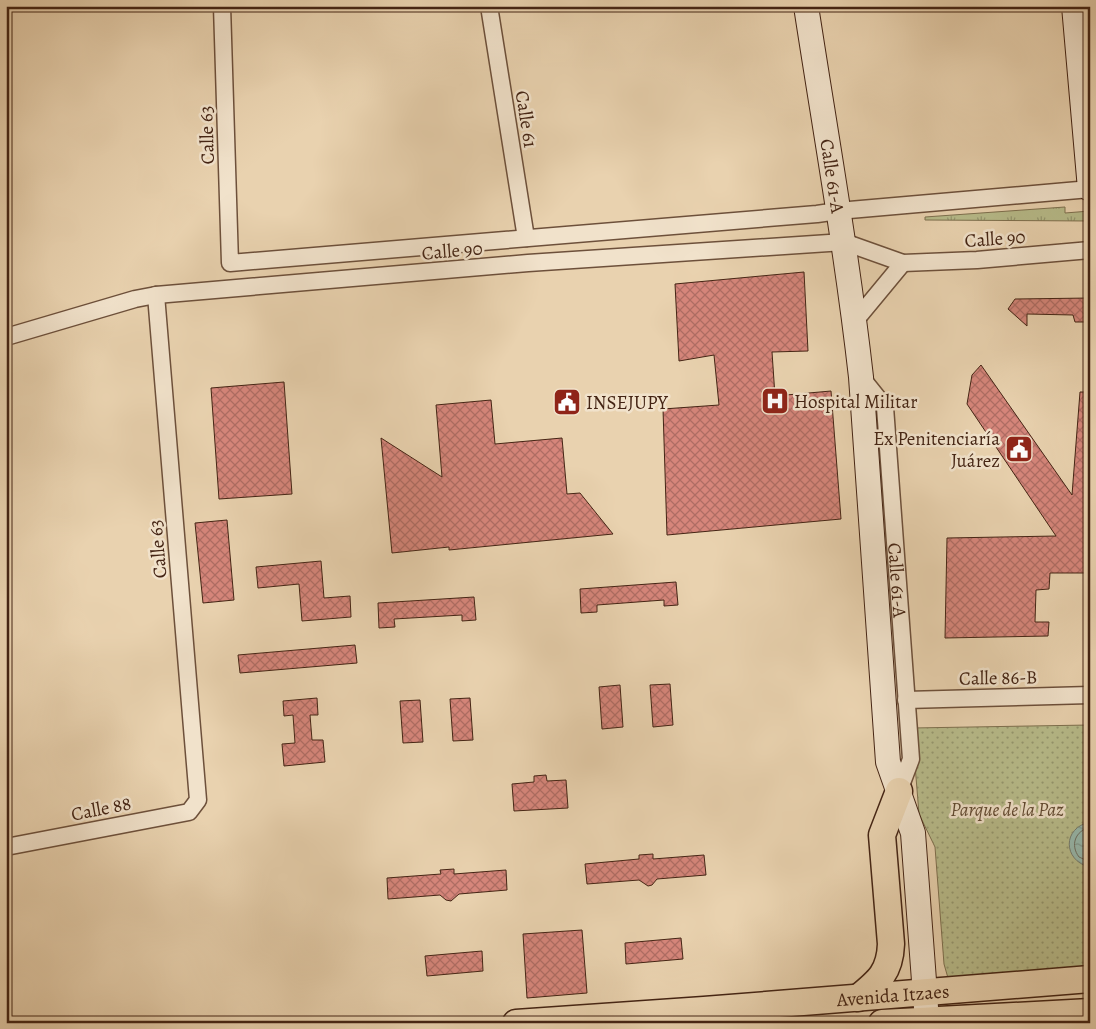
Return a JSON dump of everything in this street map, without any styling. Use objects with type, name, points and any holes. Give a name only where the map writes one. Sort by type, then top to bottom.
[{"type":"main road","points":[[858,998],[885,973],[890,957],[891,944],[882,835],[899,791]]},
{"type":"main road","name":"Avenida Itzaes","points":[[516,1023],[704,1016],[924,991],[1090,979]]},
{"type":"main road","name":"Avenida Itzaes","points":[[882,1023],[1090,1012]]},
{"type":"street","name":"Calle 63","points":[[222,6],[230,263]]},
{"type":"street","name":"Calle 61","points":[[488,6],[526,238]]},
{"type":"street","name":"Calle 61-A","points":[[806,6],[855,320],[861,377],[888,762],[913,833],[927,1021]]},
{"type":"street","points":[[1074,6],[1090,189]]},
{"type":"street","name":"Calle 90","points":[[230,263],[817,214],[1090,189]]},
{"type":"street","name":"Calle 90","points":[[6,336],[156,294],[528,263],[844,242],[903,263],[976,260],[1090,250]]},
{"type":"street","points":[[855,320],[903,263]]},
{"type":"street","name":"Calle 63","points":[[156,294],[198,800]]},
{"type":"street","name":"Calle 61-A","points":[[861,377],[885,407],[911,759],[899,791]]},
{"type":"street","name":"Calle 86-B","points":[[906,700],[1090,695]]},
{"type":"street","name":"Calle 88","points":[[6,847],[189,812],[198,800]]},
{"type":"green space","points":[[1065,207],[1065,213],[1090,211],[1090,221],[925,220],[925,217]]},
{"type":"green space","name":"Parque de la Paz","points":[[1090,725],[1090,972],[948,978],[944,964],[935,847],[919,814],[912,728]]},
{"type":"water","points":[[1090,822],[1089,867],[1074,858],[1069,844],[1074,831],[1081,825]]},
{"type":"building","name":"Hospital Militar","points":[[804,272],[808,351],[772,352],[775,396],[831,391],[841,519],[667,535],[663,409],[719,405],[714,355],[679,361],[675,284]]},
{"type":"building","points":[[1090,298],[1090,322],[1075,322],[1073,315],[1027,314],[1027,326],[1008,309],[1015,299]]},
{"type":"building","name":"Ex Penitenciaría Juárez","points":[[981,365],[1072,495],[1080,392],[1090,392],[1090,573],[1050,573],[1049,589],[1036,590],[1035,622],[1049,622],[1048,636],[945,638],[947,538],[1056,536],[967,404],[972,375]]},
{"type":"building","points":[[284,382],[292,494],[219,499],[211,388]]},
{"type":"building","points":[[491,400],[495,444],[562,438],[567,494],[580,493],[613,534],[449,550],[449,547],[392,553],[381,438],[442,477],[436,405]]},
{"type":"building","points":[[227,520],[234,600],[203,603],[195,523]]},
{"type":"building","points":[[321,561],[324,598],[350,596],[351,617],[302,621],[299,584],[258,588],[256,567]]},
{"type":"building","points":[[676,582],[678,605],[664,606],[664,600],[597,605],[597,612],[581,613],[580,589]]},
{"type":"building","points":[[474,597],[476,620],[462,621],[462,615],[394,619],[395,627],[379,628],[378,603]]},
{"type":"building","points":[[355,645],[357,663],[240,673],[238,655]]},
{"type":"building","points":[[670,684],[673,725],[653,727],[650,685]]},
{"type":"building","points":[[620,685],[623,727],[602,729],[599,687]]},
{"type":"building","points":[[317,698],[318,715],[310,715],[312,740],[323,740],[325,762],[284,766],[282,744],[295,743],[293,715],[284,716],[283,701]]},
{"type":"building","points":[[470,698],[473,740],[453,741],[450,699]]},
{"type":"building","points":[[420,700],[423,742],[403,743],[400,701]]},
{"type":"building","points":[[546,775],[547,781],[566,780],[568,808],[514,811],[512,784],[534,782],[534,776]]},
{"type":"building","points":[[653,854],[653,859],[704,855],[706,875],[657,879],[652,885],[648,886],[639,880],[587,884],[585,864],[639,859],[639,855]]},
{"type":"building","points":[[454,869],[454,874],[506,870],[507,890],[459,894],[451,901],[446,900],[440,895],[388,899],[387,878],[441,874],[440,870]]},
{"type":"building","points":[[582,930],[587,993],[527,998],[523,934]]},
{"type":"building","points":[[681,938],[683,959],[626,964],[625,943]]},
{"type":"building","points":[[482,951],[483,971],[427,976],[425,956]]},
{"type":"place","name":"Hospital Militar","points":[[775,401]]},
{"type":"place","name":"INSEJUPY","points":[[567,402]]},
{"type":"place","name":"Ex Penitenciaría Juárez","points":[[1019,449]]}]
